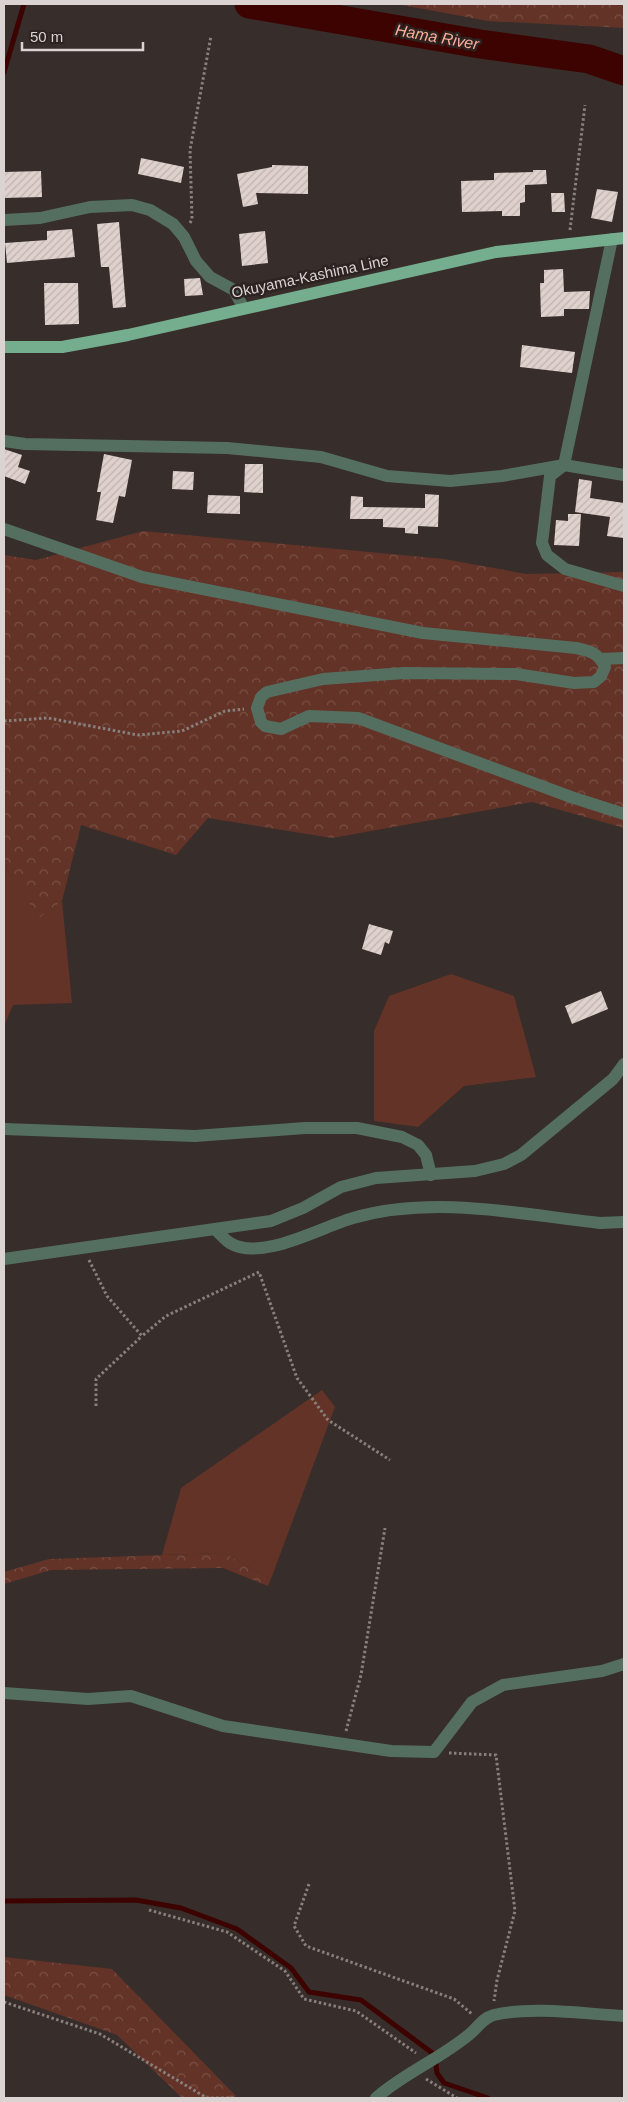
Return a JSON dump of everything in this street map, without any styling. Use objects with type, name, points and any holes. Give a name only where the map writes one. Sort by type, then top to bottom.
[{"type":"main road","name":"Okuyama-Kashima Line","points":[[4,346],[62,347],[128,335],[243,307],[496,252],[618,239]]},
{"type":"street","points":[[4,220],[40,218],[90,208],[132,205],[150,210],[173,224],[184,237],[196,261],[210,277],[234,290],[243,307]]},
{"type":"street","points":[[618,239],[564,465],[550,476],[542,543],[547,555],[565,569],[624,586]]},
{"type":"street","points":[[4,441],[25,444],[227,448],[321,457],[386,476],[450,481],[502,476],[564,465],[624,476]]},
{"type":"street","points":[[4,529],[142,577],[423,633],[576,648],[594,652],[601,659],[604,668],[602,676],[594,682],[574,683],[516,674],[404,673],[323,679],[267,692],[261,697],[257,708],[264,726],[281,728],[309,716],[358,718],[571,797],[624,814]]},
{"type":"street","points":[[601,659],[624,658]]},
{"type":"street","points":[[4,1259],[82,1246],[216,1230],[271,1220],[303,1208],[341,1187],[376,1178],[475,1171],[504,1164],[521,1154],[614,1079],[624,1064]]},
{"type":"street","points":[[4,1129],[196,1136],[306,1128],[357,1128],[402,1137],[418,1144],[426,1155],[431,1175]]},
{"type":"street","points":[[216,1230],[230,1243],[250,1249],[271,1248],[354,1218],[393,1210],[430,1207],[449,1206],[600,1223],[624,1222]]},
{"type":"street","points":[[4,1693],[88,1699],[131,1696],[223,1726],[391,1751],[434,1752],[472,1702],[503,1685],[602,1671],[624,1664]]},
{"type":"street","points":[[376,2098],[446,2051],[471,2032],[480,2021],[493,2015],[522,2011],[624,2016]]},
{"type":"path","points":[[184,237],[192,219],[190,150],[211,36]]},
{"type":"path","points":[[568,243],[585,105]]},
{"type":"path","points":[[4,721],[48,718],[138,735],[182,731],[225,711],[257,708]]},
{"type":"path","points":[[82,1246],[107,1296],[142,1336]]},
{"type":"path","points":[[96,1406],[96,1379],[166,1316],[259,1272],[297,1378],[328,1420],[390,1460]]},
{"type":"path","points":[[342,1744],[361,1675],[385,1528]]},
{"type":"path","points":[[434,1752],[496,1755],[515,1911],[496,1980],[493,2015]]},
{"type":"path","points":[[309,1884],[294,1926],[306,1946],[454,1999],[480,2021]]},
{"type":"path","points":[[149,1910],[227,1932],[286,1971],[304,1999],[356,2011],[429,2062]]},
{"type":"path","points":[[4,2002],[100,2034],[207,2098],[233,2098]]},
{"type":"path","points":[[415,2072],[456,2098]]},
{"type":"green space","points":[[397,4],[624,4],[624,28],[488,21]]},
{"type":"green space","points":[[143,531],[444,559],[526,574],[624,572],[624,828],[532,802],[332,838],[208,818],[176,855],[81,825],[62,901],[39,918],[4,865],[4,555],[36,560]]},
{"type":"green space","points":[[4,865],[39,917],[62,901],[72,1003],[13,1005],[4,1026]]},
{"type":"green space","points":[[451,974],[514,996],[536,1077],[464,1086],[418,1127],[374,1121],[374,1031],[389,996]]},
{"type":"green space","points":[[322,1390],[335,1407],[271,1579],[224,1553],[162,1555],[181,1488]]},
{"type":"green space","points":[[224,1553],[271,1579],[268,1586],[223,1568],[51,1570],[4,1584],[4,1572],[49,1559]]},
{"type":"green space","points":[[4,1957],[112,1969],[236,2096],[234,2098],[182,2098],[117,2035],[4,1995]]},
{"type":"building","points":[[141,158],[184,167],[181,183],[138,174]]},
{"type":"building","points":[[272,165],[308,166],[308,194],[256,193],[258,204],[243,207],[237,174],[272,167]]},
{"type":"building","points":[[533,170],[546,170],[547,184],[525,185],[525,202],[520,203],[520,216],[502,216],[502,211],[462,212],[461,181],[494,180],[494,173],[533,172]]},
{"type":"building","points":[[41,171],[42,197],[4,198],[4,172]]},
{"type":"building","points":[[597,189],[618,192],[612,222],[591,218]]},
{"type":"building","points":[[551,193],[564,193],[565,212],[552,212]]},
{"type":"building","points":[[119,222],[126,307],[113,308],[109,267],[101,267],[97,224]]},
{"type":"building","points":[[72,229],[75,257],[7,263],[5,243],[47,240],[47,231]]},
{"type":"building","points":[[265,231],[268,263],[242,266],[239,234]]},
{"type":"building","points":[[563,269],[564,292],[590,291],[589,309],[564,309],[564,316],[541,317],[540,283],[544,283],[544,270]]},
{"type":"building","points":[[200,278],[203,295],[185,296],[184,279]]},
{"type":"building","points":[[44,283],[78,283],[79,324],[45,325]]},
{"type":"building","points":[[522,345],[575,352],[572,373],[520,367]]},
{"type":"building","points":[[4,449],[22,455],[18,467],[30,471],[25,484],[4,476]]},
{"type":"building","points":[[104,454],[132,460],[125,497],[119,496],[113,523],[96,520],[101,492],[97,492]]},
{"type":"building","points":[[245,464],[263,464],[263,493],[244,492]]},
{"type":"building","points":[[173,471],[194,472],[193,490],[172,489]]},
{"type":"building","points":[[579,479],[592,481],[590,498],[624,503],[624,538],[607,536],[610,517],[575,512]]},
{"type":"building","points":[[425,494],[439,495],[438,527],[418,526],[418,534],[405,533],[405,528],[383,527],[383,519],[350,519],[351,496],[363,497],[363,507],[425,508]]},
{"type":"building","points":[[208,495],[240,496],[240,514],[207,513]]},
{"type":"building","points":[[568,514],[581,514],[579,546],[554,545],[556,520],[568,521]]},
{"type":"building","points":[[369,924],[393,931],[389,944],[385,942],[381,955],[362,949]]},
{"type":"building","points":[[601,991],[608,1009],[572,1024],[565,1006]]},
{"type":"waterway","points":[[4,72],[24,4]]},
{"type":"waterway","name":"Hama River","points":[[249,4],[480,44],[589,59],[624,71]]},
{"type":"waterway","points":[[4,1901],[136,1900],[181,1908],[237,1929],[291,1968],[309,1992],[361,2000],[435,2055],[437,2073],[444,2083],[488,2098]]}]
